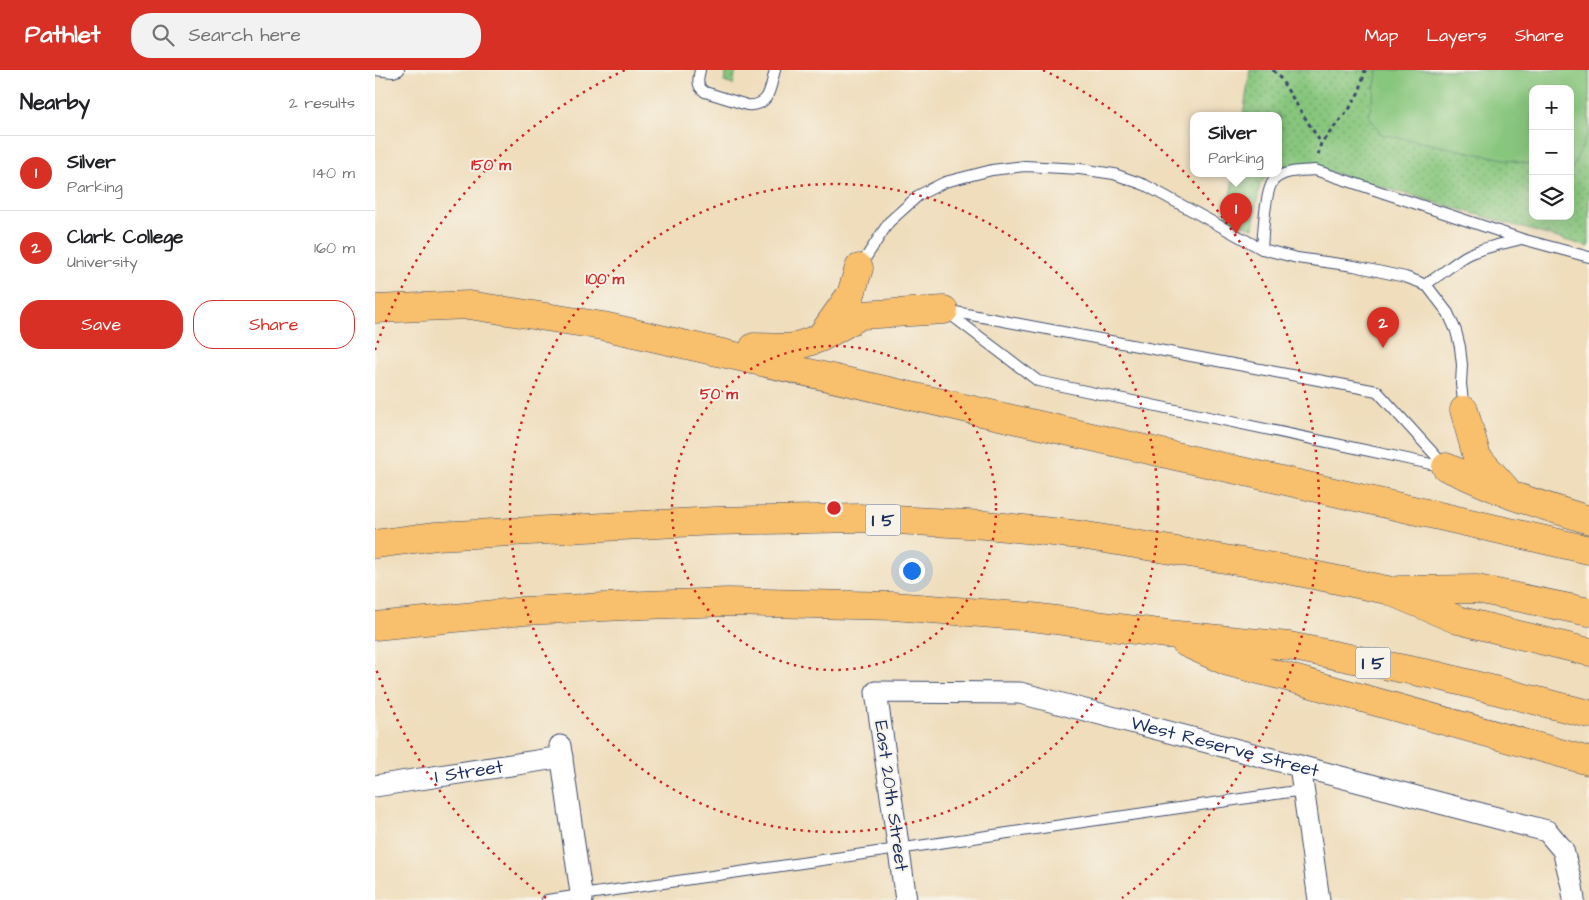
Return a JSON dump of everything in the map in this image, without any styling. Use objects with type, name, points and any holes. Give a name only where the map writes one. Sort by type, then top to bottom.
[{"type":"highway","points":[[820,338],[851,294],[859,268]]},
{"type":"highway","points":[[375,309],[469,305],[603,326],[1589,550]]},
{"type":"highway","points":[[688,345],[791,348],[820,338],[861,315],[944,310]]},
{"type":"highway","points":[[1464,410],[1477,458],[1513,496]]},
{"type":"highway","points":[[1446,467],[1513,496],[1589,520]]},
{"type":"highway","name":"I 5","points":[[375,544],[435,536],[715,521],[869,519],[986,524],[1081,535],[1279,568],[1387,590],[1458,620],[1584,651]]},
{"type":"highway","points":[[1387,590],[1477,589],[1586,612]]},
{"type":"highway","name":"I 5","points":[[381,629],[524,611],[728,602],[893,606],[1031,617],[1167,634],[1289,646],[1439,676],[1583,712]]},
{"type":"highway","points":[[1167,634],[1228,662],[1581,758]]},
{"type":"street","name":"West Reserve Street","points":[[876,692],[1020,693],[1547,831],[1563,850],[1574,900]]},
{"type":"street","name":"East 20th Street","points":[[876,692],[906,900]]},
{"type":"street","name":"I Street","points":[[375,786],[561,752],[582,898]]},
{"type":"street","points":[[1300,766],[1319,900]]},
{"type":"lane","points":[[375,70],[393,72],[399,70]]},
{"type":"lane","points":[[700,70],[698,83],[705,92],[753,106],[765,101],[775,70]]},
{"type":"lane","points":[[859,268],[889,222],[919,195],[945,182],[992,170],[1025,166],[1080,169],[1114,174],[1145,185],[1262,249],[1297,258],[1405,276],[1424,285],[1438,299],[1448,313],[1456,331],[1462,365],[1461,384],[1464,410]]},
{"type":"lane","points":[[1282,175],[1315,170],[1522,239],[1589,257]]},
{"type":"lane","points":[[1262,249],[1268,188],[1278,177]]},
{"type":"lane","points":[[1424,285],[1440,276],[1468,255],[1522,239]]},
{"type":"lane","points":[[944,310],[1038,381],[1446,467]]},
{"type":"lane","points":[[944,310],[1377,391],[1446,467]]},
{"type":"lane","points":[[547,900],[582,898],[1303,790]]},
{"type":"path","points":[[1273,70],[1321,143],[1350,108],[1360,90],[1365,70]]},
{"type":"green space","points":[[727,70],[736,70],[733,85],[724,82]]},
{"type":"green space","points":[[1250,70],[1589,70],[1589,247],[1306,165],[1282,167],[1282,112],[1243,112]]},
{"type":"green space","points":[[1378,70],[1589,70],[1589,131],[1574,164],[1574,85],[1529,85],[1529,164],[1381,134],[1369,116]]},
{"type":"green space","points":[[1233,177],[1266,177],[1260,184],[1253,228],[1226,220]]},
{"type":"place","name":"Silver","points":[[1236,234]]},
{"type":"place","name":"Clark College","points":[[1383,348]]}]
